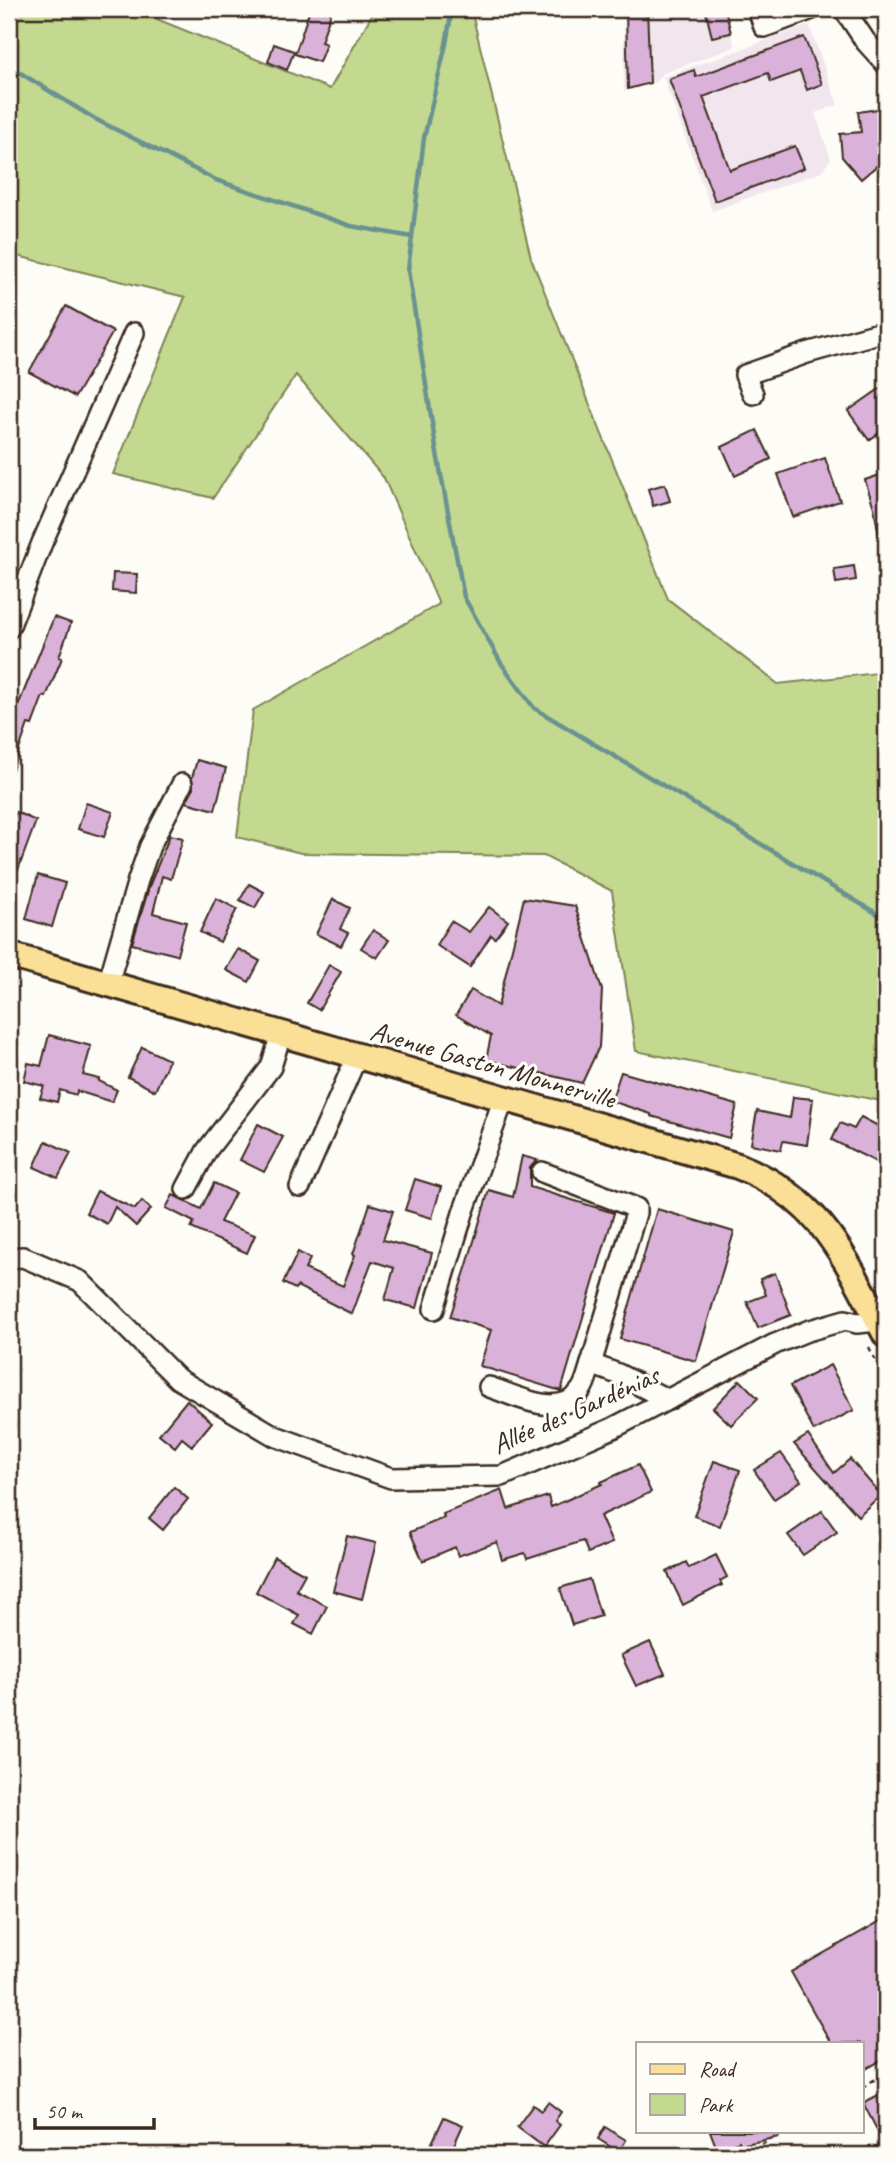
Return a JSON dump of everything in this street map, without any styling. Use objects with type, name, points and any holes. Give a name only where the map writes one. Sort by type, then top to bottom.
[{"type":"main road","name":"Avenue Gaston Monnerville","points":[[9,956],[738,1166],[779,1185],[798,1199],[823,1226],[838,1247],[882,1328]]},
{"type":"street","points":[[758,9],[764,27],[812,9]]},
{"type":"street","points":[[844,9],[866,42],[886,64]]},
{"type":"street","points":[[753,394],[746,375],[807,353],[886,331]]},
{"type":"street","points":[[9,628],[42,543],[134,333]]},
{"type":"street","points":[[108,984],[150,846],[182,784]]},
{"type":"street","points":[[186,1189],[213,1141],[271,1067],[281,1034]]},
{"type":"street","points":[[300,1187],[357,1056]]},
{"type":"street","points":[[434,1309],[463,1213],[504,1098]]},
{"type":"street","points":[[489,1387],[545,1405],[561,1405],[581,1392],[636,1213],[636,1208],[542,1172]]},
{"type":"street","name":"Allée des Gardénias","points":[[9,1258],[23,1257],[80,1281],[178,1379],[275,1436],[391,1478],[502,1476],[613,1429],[746,1358],[807,1331],[845,1320],[882,1328]]},
{"type":"street","points":[[591,1364],[618,1374],[668,1400]]},
{"type":"path","points":[[864,2086],[886,2073]]},
{"type":"path","points":[[744,2155],[783,2132]]},
{"type":"shaded area","points":[[624,9],[724,9],[735,47],[664,73],[655,82],[624,91]]},
{"type":"shaded area","points":[[809,25],[838,105],[815,113],[831,159],[821,172],[712,211],[663,77]]},
{"type":"green space","points":[[9,9],[132,9],[330,89],[375,9],[471,9],[531,258],[668,599],[778,684],[886,672],[886,1102],[636,1051],[612,891],[544,856],[301,853],[237,837],[253,710],[439,604],[384,478],[296,375],[213,498],[113,474],[185,297],[9,254]]},
{"type":"building","points":[[310,9],[332,9],[321,42],[326,44],[319,62],[295,54]]},
{"type":"building","points":[[626,9],[647,9],[650,83],[628,89]]},
{"type":"building","points":[[705,9],[725,9],[731,33],[712,37]]},
{"type":"building","points":[[804,37],[822,84],[807,90],[800,71],[771,82],[768,73],[703,97],[730,170],[795,146],[804,168],[715,201],[669,79],[694,70],[696,77]]},
{"type":"building","points":[[274,44],[294,51],[287,70],[268,62]]},
{"type":"building","points":[[884,108],[886,158],[861,179],[842,157],[840,134],[861,132],[858,112]]},
{"type":"building","points":[[66,306],[113,332],[75,397],[29,372]]},
{"type":"building","points":[[881,388],[886,396],[886,428],[869,440],[848,411]]},
{"type":"building","points":[[757,430],[771,459],[735,476],[722,447]]},
{"type":"building","points":[[825,458],[840,501],[793,517],[778,474]]},
{"type":"building","points":[[886,473],[886,541],[880,541],[865,480]]},
{"type":"building","points":[[665,484],[670,501],[653,506],[648,489]]},
{"type":"building","points":[[854,566],[856,580],[836,583],[834,569]]},
{"type":"building","points":[[113,573],[137,574],[136,593],[112,591]]},
{"type":"building","points":[[54,617],[71,623],[59,657],[62,658],[32,725],[28,724],[11,773],[9,728]]},
{"type":"building","points":[[197,760],[226,768],[215,810],[186,802],[193,789],[192,778]]},
{"type":"building","points":[[86,803],[113,812],[104,837],[78,829]]},
{"type":"building","points":[[16,812],[36,821],[18,870],[9,866],[9,830]]},
{"type":"building","points":[[170,835],[183,838],[171,879],[162,876],[153,913],[186,922],[177,955],[132,944],[150,884]]},
{"type":"building","points":[[38,875],[65,883],[52,927],[26,919]]},
{"type":"building","points":[[249,884],[264,892],[255,908],[240,900]]},
{"type":"building","points":[[216,898],[237,909],[220,942],[200,932]]},
{"type":"building","points":[[524,898],[575,906],[602,990],[599,1047],[582,1083],[486,1060],[491,1036],[456,1015],[471,990],[498,1006]]},
{"type":"building","points":[[333,899],[350,908],[340,929],[348,933],[341,946],[316,934]]},
{"type":"building","points":[[489,907],[508,921],[495,938],[491,935],[470,967],[436,945],[451,921],[469,932]]},
{"type":"building","points":[[373,930],[389,940],[377,958],[361,948]]},
{"type":"building","points":[[238,949],[260,961],[249,982],[226,970]]},
{"type":"building","points":[[329,965],[341,972],[319,1010],[307,1003]]},
{"type":"building","points":[[49,1035],[91,1046],[83,1075],[99,1079],[117,1090],[112,1102],[77,1091],[76,1095],[60,1090],[57,1102],[40,1098],[44,1086],[24,1081],[28,1063],[41,1066]]},
{"type":"building","points":[[142,1047],[169,1060],[155,1091],[128,1077]]},
{"type":"building","points":[[621,1072],[737,1105],[729,1138],[651,1116],[611,1101]]},
{"type":"building","points":[[793,1097],[813,1099],[807,1145],[783,1141],[781,1150],[751,1144],[757,1111],[790,1118]]},
{"type":"building","points":[[861,1117],[886,1130],[886,1167],[832,1140],[840,1123],[854,1129]]},
{"type":"building","points":[[258,1124],[283,1137],[264,1172],[240,1160]]},
{"type":"building","points":[[46,1141],[71,1153],[58,1178],[34,1167]]},
{"type":"building","points":[[522,1156],[537,1160],[530,1168],[530,1187],[614,1213],[561,1391],[480,1366],[491,1330],[450,1317],[489,1190],[513,1197]]},
{"type":"building","points":[[415,1179],[441,1187],[432,1218],[405,1210]]},
{"type":"building","points":[[214,1183],[235,1193],[220,1222],[255,1235],[247,1253],[191,1228],[194,1222],[166,1208],[173,1195],[201,1209]]},
{"type":"building","points":[[97,1191],[135,1209],[142,1201],[151,1209],[136,1226],[115,1207],[107,1224],[86,1213]]},
{"type":"building","points":[[370,1204],[393,1211],[383,1240],[432,1253],[417,1308],[385,1300],[394,1268],[372,1261],[352,1314],[297,1286],[295,1289],[283,1283],[298,1252],[310,1259],[305,1269],[343,1286]]},
{"type":"building","points":[[657,1209],[734,1232],[696,1361],[620,1339]]},
{"type":"building","points":[[775,1273],[791,1315],[758,1328],[747,1302],[766,1295],[760,1279]]},
{"type":"building","points":[[830,1365],[854,1410],[814,1431],[790,1386]]},
{"type":"building","points":[[740,1380],[758,1398],[731,1425],[713,1408]]},
{"type":"building","points":[[187,1400],[212,1422],[192,1446],[182,1438],[175,1447],[159,1434]]},
{"type":"building","points":[[808,1435],[834,1473],[850,1459],[881,1495],[858,1516],[794,1444]]},
{"type":"building","points":[[781,1453],[801,1481],[774,1499],[754,1470]]},
{"type":"building","points":[[714,1461],[740,1470],[720,1526],[694,1516]]},
{"type":"building","points":[[638,1465],[651,1492],[600,1516],[612,1543],[588,1553],[583,1541],[527,1559],[525,1553],[502,1560],[497,1542],[458,1556],[455,1547],[423,1561],[410,1532],[444,1518],[443,1514],[502,1490],[508,1509],[548,1496],[551,1507]]},
{"type":"building","points":[[174,1487],[188,1499],[163,1530],[149,1518]]},
{"type":"building","points":[[822,1511],[837,1532],[803,1555],[788,1535]]},
{"type":"building","points":[[347,1536],[376,1543],[362,1599],[333,1591]]},
{"type":"building","points":[[716,1555],[727,1577],[720,1581],[722,1585],[683,1605],[667,1572],[686,1562],[689,1568]]},
{"type":"building","points":[[274,1557],[305,1574],[296,1590],[327,1606],[313,1634],[294,1624],[299,1615],[256,1592]]},
{"type":"building","points":[[589,1579],[601,1616],[572,1625],[560,1588]]},
{"type":"building","points":[[650,1642],[665,1674],[636,1686],[621,1655]]},
{"type":"building","points":[[886,1918],[886,2058],[864,2070],[864,2042],[830,2042],[791,1972]]},
{"type":"building","points":[[886,2091],[886,2147],[864,2105]]},
{"type":"building","points":[[548,2102],[561,2112],[555,2121],[560,2125],[544,2147],[517,2127],[533,2105],[541,2111]]},
{"type":"building","points":[[444,2117],[463,2125],[450,2154],[431,2145]]},
{"type":"building","points":[[605,2127],[626,2140],[619,2152],[598,2139]]},
{"type":"building","points":[[710,2132],[779,2132],[779,2137],[740,2145],[739,2141],[717,2149]]},
{"type":"waterway","points":[[452,9],[424,138],[408,270],[436,448],[464,597],[501,663],[534,708],[886,919]]},
{"type":"waterway","points":[[9,66],[95,119],[216,180],[351,226],[412,237]]}]
